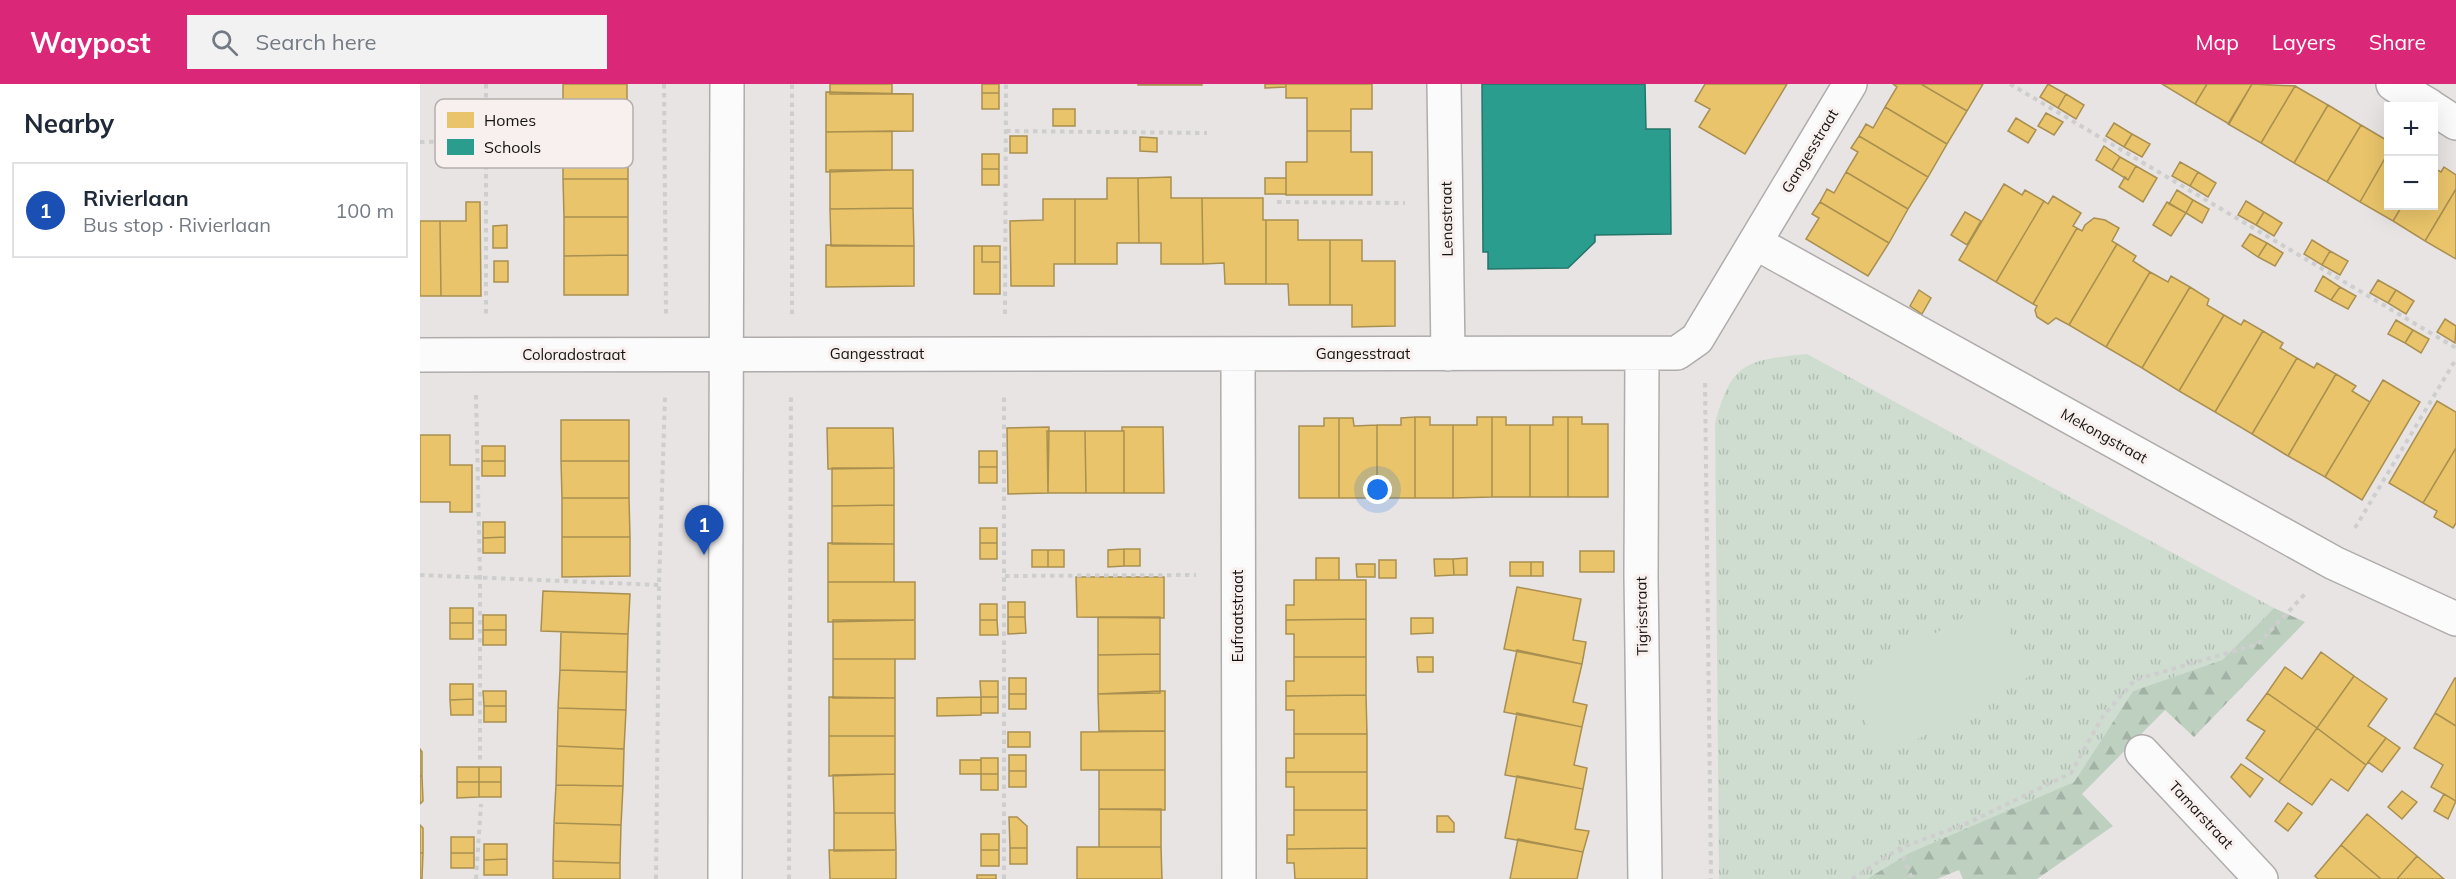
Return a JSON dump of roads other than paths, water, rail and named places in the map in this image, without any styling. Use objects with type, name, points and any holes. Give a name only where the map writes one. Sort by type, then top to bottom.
[{"type":"street","points":[[725,879],[727,84]]},
{"type":"street","name":"Lenastraat","points":[[1444,84],[1448,354]]},
{"type":"street","name":"Gangesstraat","points":[[727,354],[1677,353],[1697,339],[1850,84]]},
{"type":"street","points":[[2393,84],[2423,102]]},
{"type":"street","points":[[2438,112],[2456,123]]},
{"type":"street","name":"Mekongstraat","points":[[1756,243],[2334,563],[2456,619]]},
{"type":"street","name":"Coloradostraat","points":[[420,355],[727,354]]},
{"type":"street","name":"Eufraatstraat","points":[[1238,354],[1239,879]]},
{"type":"street","name":"Tigrisstraat","points":[[1642,354],[1641,576],[1645,879]]},
{"type":"street","name":"Tamarstraat","points":[[2142,752],[2261,879]]},
{"type":"place","name":"Rivierlaan","points":[[704,555]]}]
